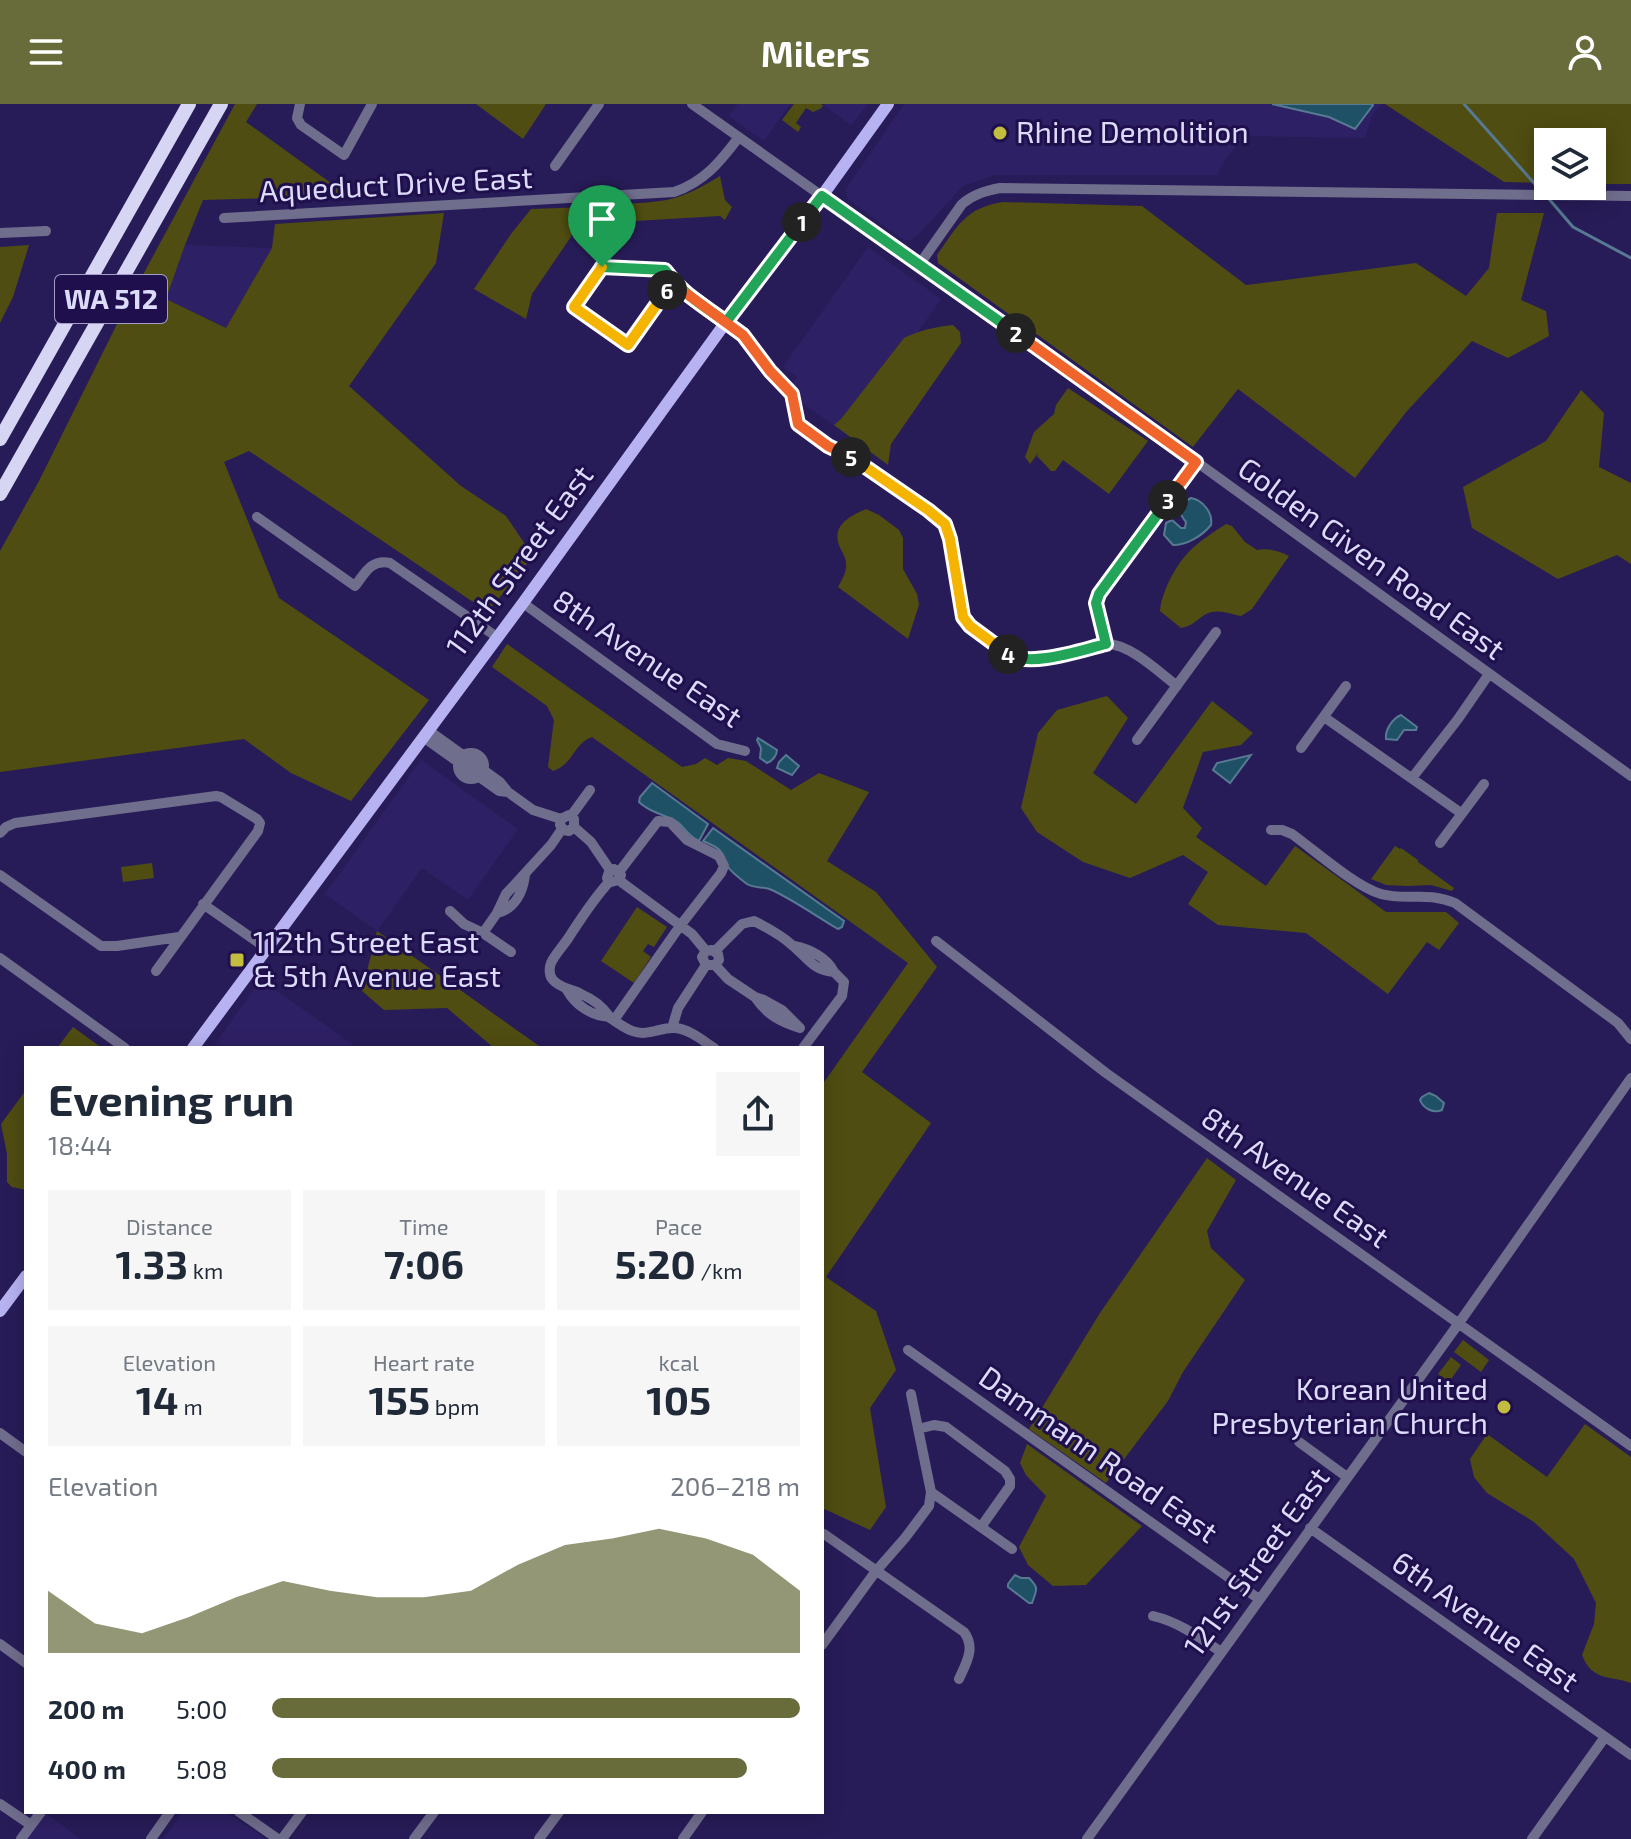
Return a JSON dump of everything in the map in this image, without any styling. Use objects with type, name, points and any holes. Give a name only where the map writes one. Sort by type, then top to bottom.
[{"type":"highway","name":"WA 512","points":[[0,439],[189,104]]},
{"type":"highway","name":"WA 512","points":[[0,494],[221,104]]},
{"type":"main road","name":"112th Street East","points":[[194,1046],[888,104]]},
{"type":"main road","points":[[0,1311],[24,1279]]},
{"type":"street","points":[[300,104],[297,118],[301,125],[344,155],[372,104]]},
{"type":"street","points":[[555,166],[599,104]]},
{"type":"street","name":"Golden Given Road East","points":[[692,104],[1631,776]]},
{"type":"street","name":"Aqueduct Drive East","points":[[224,218],[601,202],[674,192],[696,183],[716,167],[739,137]]},
{"type":"street","points":[[919,265],[962,204],[983,191],[1000,188],[1631,196]]},
{"type":"street","points":[[601,202],[602,267],[574,307],[628,345],[673,282]]},
{"type":"street","points":[[0,233],[46,231]]},
{"type":"street","points":[[602,267],[665,270],[683,291],[743,335],[792,394],[795,418],[803,429],[839,453],[851,456],[945,524],[963,617],[970,626],[1013,657],[1026,660],[1106,644],[1121,646],[1177,686]]},
{"type":"street","points":[[1106,644],[1096,603],[1099,594],[1196,462]]},
{"type":"street","points":[[257,517],[355,586],[370,566],[381,561],[390,563],[497,637]]},
{"type":"street","name":"8th Avenue East","points":[[523,603],[717,744],[745,751]]},
{"type":"street","points":[[1137,740],[1216,632]]},
{"type":"street","points":[[1412,778],[1489,674]]},
{"type":"street","points":[[1301,748],[1346,686]]},
{"type":"street","points":[[1324,717],[1461,813]]},
{"type":"street","points":[[425,734],[462,759]]},
{"type":"street","points":[[471,753],[479,756],[483,762],[481,773],[471,779],[464,777],[459,770],[462,759],[471,753]]},
{"type":"street","points":[[481,773],[499,791],[508,792],[533,810],[567,823],[596,848],[615,876],[692,934],[719,960],[710,965],[678,1008],[672,1028]]},
{"type":"street","points":[[1440,843],[1484,784]]},
{"type":"street","points":[[483,933],[506,894],[567,823],[590,790]]},
{"type":"street","points":[[0,833],[15,823],[216,796],[257,819],[260,823],[258,831],[156,971]]},
{"type":"street","points":[[612,1019],[724,866],[714,852],[687,840],[670,822],[658,821],[581,916],[551,963],[552,980],[567,990],[581,1007],[612,1019],[627,1030],[640,1034],[672,1028],[692,1034],[711,1046]]},
{"type":"street","points":[[1271,830],[1292,834],[1360,884],[1380,894],[1433,896],[1455,903],[1618,1023],[1631,1039]]},
{"type":"street","points":[[0,875],[101,946],[179,937]]},
{"type":"street","points":[[203,904],[266,948]]},
{"type":"street","points":[[450,911],[464,924],[511,952]]},
{"type":"street","points":[[711,951],[742,924],[754,921],[831,965],[844,982],[842,996],[804,1046]]},
{"type":"street","name":"8th Avenue East","points":[[936,941],[1105,1072],[1631,1446]]},
{"type":"street","points":[[0,958],[122,1046]]},
{"type":"street","points":[[710,965],[755,997],[779,1021],[811,1035]]},
{"type":"street","name":"121st Street East","points":[[1087,1839],[1459,1323],[1631,1078]]},
{"type":"street","name":"Dammann Road East","points":[[908,1350],[1259,1599]]},
{"type":"street","points":[[824,1642],[929,1506],[931,1492],[911,1394]]},
{"type":"street","points":[[918,1429],[946,1427],[1008,1474],[1010,1486],[981,1527]]},
{"type":"street","points":[[0,1433],[24,1451]]},
{"type":"street","points":[[1299,1442],[1347,1477]]},
{"type":"street","points":[[931,1492],[1012,1549]]},
{"type":"street","name":"6th Avenue East","points":[[1310,1528],[1631,1755]]},
{"type":"street","points":[[824,1534],[964,1632],[971,1649],[959,1679]]},
{"type":"street","points":[[1153,1616],[1170,1620],[1221,1652]]},
{"type":"street","points":[[0,1644],[24,1662]]},
{"type":"street","points":[[1532,1839],[1605,1737]]},
{"type":"street","points":[[0,1804],[31,1825]]},
{"type":"street","points":[[21,1839],[39,1814]]},
{"type":"street","points":[[151,1839],[169,1814]]},
{"type":"street","points":[[242,1814],[280,1839],[300,1814]]},
{"type":"street","points":[[414,1839],[433,1814]]},
{"type":"street","points":[[539,1839],[558,1814]]},
{"type":"street","points":[[683,1839],[701,1814]]},
{"type":"shaded area","points":[[235,104],[257,104],[246,122],[349,196],[203,200],[166,299],[226,328],[272,248],[275,224],[444,213],[436,263],[349,386],[461,486],[506,516],[533,556],[488,612],[249,451],[224,462],[279,598],[429,700],[351,801],[291,773],[244,739],[0,772],[0,551]]},
{"type":"shaded area","points":[[476,104],[546,104],[523,139]]},
{"type":"shaded area","points":[[738,104],[790,104],[764,141],[729,116]]},
{"type":"shaded area","points":[[794,104],[823,106],[813,112],[806,108],[796,123],[801,127],[798,132],[782,120]]},
{"type":"shaded area","points":[[822,104],[868,104],[851,125]]},
{"type":"shaded area","points":[[904,104],[1382,104],[1372,115],[1365,138],[1243,137],[1217,175],[995,175],[963,186],[918,235],[906,240],[850,200],[846,189]]},
{"type":"shaded area","points":[[1385,104],[1631,104],[1631,184],[1606,184],[1606,128],[1534,128],[1534,183],[1504,182]]},
{"type":"shaded area","points":[[720,176],[725,200],[732,207],[725,220],[720,216],[618,222],[617,204],[671,199]]},
{"type":"shaded area","points":[[1003,202],[1142,206],[1246,285],[1416,263],[1466,296],[1489,268],[1497,213],[1544,213],[1521,300],[1546,311],[1549,336],[1508,358],[1472,341],[1407,411],[1355,478],[1238,389],[1193,447],[938,263],[937,255],[964,220],[980,209]]},
{"type":"shaded area","points":[[587,207],[588,227],[579,225],[532,294],[526,319],[474,289],[531,209]]},
{"type":"shaded area","points":[[29,245],[13,297],[0,323],[0,247]]},
{"type":"shaded area","points":[[185,245],[272,248],[226,328],[166,299]]},
{"type":"shaded area","points":[[868,247],[941,299],[846,434],[787,392],[797,377],[783,367]]},
{"type":"shaded area","points":[[953,325],[960,332],[961,343],[891,444],[888,465],[834,425],[904,338],[928,329]]},
{"type":"shaded area","points":[[1068,388],[1148,441],[1109,494],[1063,460],[1055,471],[1051,471],[1037,456],[1038,453],[1030,464],[1025,457],[1034,432],[1054,414],[1056,405]]},
{"type":"shaded area","points":[[1581,390],[1604,413],[1599,467],[1631,483],[1631,564],[1617,555],[1558,579],[1472,528],[1463,487],[1546,441]]},
{"type":"shaded area","points":[[866,509],[899,530],[903,538],[903,569],[917,594],[919,605],[908,639],[838,587],[846,566],[838,532],[849,518]]},
{"type":"shaded area","points":[[1226,524],[1257,550],[1274,550],[1289,556],[1252,609],[1241,616],[1210,612],[1181,628],[1160,611],[1167,585],[1189,552]]},
{"type":"shaded area","points":[[507,644],[682,767],[705,758],[717,765],[728,758],[746,761],[791,790],[819,773],[869,792],[827,861],[876,892],[937,967],[862,1072],[931,1123],[826,1277],[876,1311],[896,1370],[870,1408],[886,1507],[870,1530],[824,1509],[824,1082],[908,963],[592,737],[581,744],[565,764],[553,771],[548,767],[554,720],[547,706],[492,667]]},
{"type":"shaded area","points":[[1107,696],[1128,718],[1093,773],[1136,804],[1212,701],[1253,733],[1241,745],[1203,752],[1183,808],[1202,828],[1196,837],[1266,886],[1295,846],[1386,912],[1446,912],[1459,923],[1439,950],[1427,942],[1388,994],[1306,933],[1218,925],[1188,904],[1208,872],[1183,855],[1130,878],[1083,862],[1037,832],[1021,808],[1038,733],[1057,710]]},
{"type":"shaded area","points":[[421,760],[518,829],[468,900],[422,868],[377,931],[325,894]]},
{"type":"shaded area","points":[[1395,846],[1454,888],[1452,891],[1431,885],[1386,885],[1371,879]]},
{"type":"shaded area","points":[[152,863],[154,878],[123,882],[121,867]]},
{"type":"shaded area","points":[[637,907],[667,927],[654,947],[648,944],[643,951],[651,957],[634,983],[601,961]]},
{"type":"shaded area","points":[[377,931],[539,1046],[492,1046],[447,1008],[384,1010],[362,991]]},
{"type":"shaded area","points":[[261,980],[354,1045],[353,1046],[213,1046]]},
{"type":"shaded area","points":[[73,1027],[99,1046],[59,1046]]},
{"type":"shaded area","points":[[24,1093],[24,1190],[12,1187],[7,1182],[7,1154],[1,1124]]},
{"type":"shaded area","points":[[1207,1158],[1236,1180],[1207,1231],[1211,1248],[1245,1280],[1183,1372],[1168,1401],[1106,1483],[1029,1429],[1100,1313]]},
{"type":"shaded area","points":[[1463,1340],[1489,1360],[1481,1372],[1454,1352]]},
{"type":"shaded area","points":[[1451,1357],[1461,1365],[1449,1382],[1438,1374]]},
{"type":"shaded area","points":[[1585,1424],[1631,1457],[1631,1683],[1597,1674],[1586,1664],[1582,1655],[1594,1624],[1596,1603],[1574,1559],[1534,1522],[1487,1493],[1474,1477],[1470,1459],[1487,1434],[1547,1477]]},
{"type":"shaded area","points":[[1027,1444],[1142,1526],[1086,1585],[1053,1586],[1028,1565],[1019,1547],[1046,1496],[1026,1475],[1020,1463]]},
{"type":"shaded area","points":[[46,1814],[81,1839],[26,1839]]},
{"type":"shaded area","points":[[182,1814],[229,1814],[266,1839],[163,1839]]},
{"type":"water","points":[[1272,104],[1373,105],[1355,129],[1329,117]]},
{"type":"water","points":[[1191,498],[1206,508],[1211,525],[1194,539],[1173,545],[1164,535],[1166,523],[1172,520],[1185,528],[1186,522],[1180,508]]},
{"type":"water","points":[[1401,715],[1417,727],[1416,730],[1404,730],[1397,740],[1386,739],[1390,725]]},
{"type":"water","points":[[758,738],[777,750],[774,758],[767,763],[760,758]]},
{"type":"water","points":[[786,755],[799,766],[792,775],[777,768]]},
{"type":"water","points":[[1251,755],[1230,783],[1213,770],[1217,763]]},
{"type":"water","points":[[652,783],[708,824],[699,841],[677,822],[639,802]]},
{"type":"water","points":[[713,828],[844,921],[842,927],[838,929],[772,890],[747,884],[730,869],[718,849],[703,841]]},
{"type":"water","points":[[1429,1093],[1444,1103],[1442,1110],[1432,1111],[1421,1103],[1422,1097]]},
{"type":"water","points":[[1015,1575],[1029,1578],[1036,1587],[1032,1603],[1008,1587]]},
{"type":"waterway","points":[[1464,104],[1534,183]]},
{"type":"waterway","points":[[1550,200],[1573,227],[1631,258]]},
{"type":"place","name":"Rhine Demolition","points":[[1000,133]]},
{"type":"place","name":"112th Street East & 5th Avenue East","points":[[237,960]]},
{"type":"place","name":"Korean United Presbyterian Church","points":[[1504,1407]]},
{"type":"route","points":[[602,267],[574,307],[628,345],[673,282],[683,291],[743,335],[792,394],[795,418],[803,429],[839,453],[851,456],[938,517],[949,532],[963,617],[970,626],[1018,659],[1034,660],[1106,644],[1096,603],[1099,594],[1196,462],[822,196],[726,322],[683,291],[665,270],[602,267]]}]
